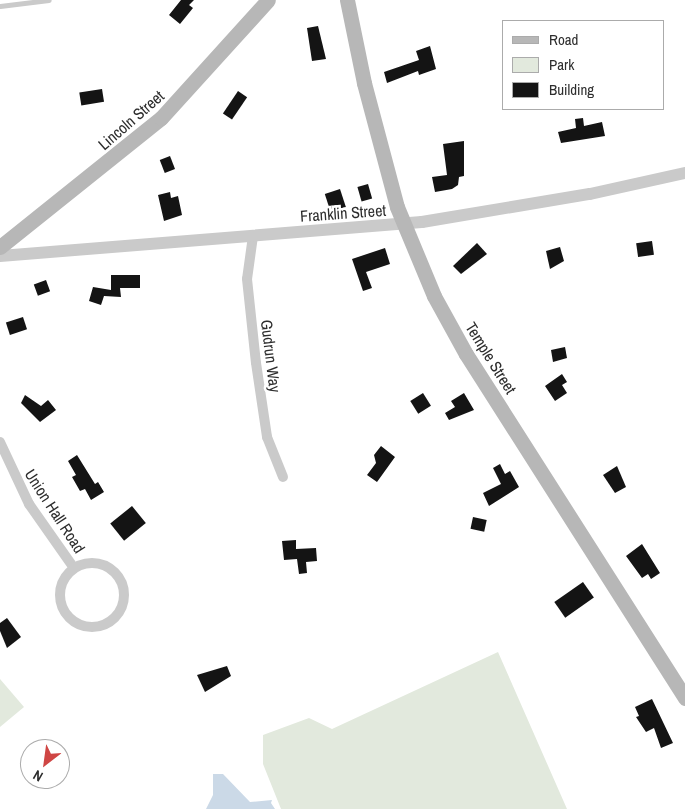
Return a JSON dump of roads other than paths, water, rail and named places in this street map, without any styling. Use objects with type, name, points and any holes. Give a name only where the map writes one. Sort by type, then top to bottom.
[{"type":"main road","name":"Lincoln Street","points":[[0,247],[156,123],[196,83],[268,0]]},
{"type":"main road","name":"Temple Street","points":[[347,0],[370,107],[403,224],[431,289],[458,340],[685,698]]},
{"type":"street","name":"Franklin Street","points":[[0,256],[403,224],[590,194],[685,173]]},
{"type":"street","name":"Gudrun Way","points":[[253,236],[247,279],[256,363],[266,438],[283,477]]},
{"type":"street","name":"Union Hall Road","points":[[0,442],[29,504],[74,568]]},
{"type":"street","name":"Union Hall Road","points":[[94,563],[108,567],[118,576],[124,601],[112,621],[100,626],[85,627],[64,612],[60,595],[61,585],[74,568],[94,563]]},
{"type":"lane","points":[[0,6],[49,0]]},
{"type":"water","points":[[213,774],[223,774],[250,802],[272,800],[271,803],[275,809],[206,809],[213,795]]}]
